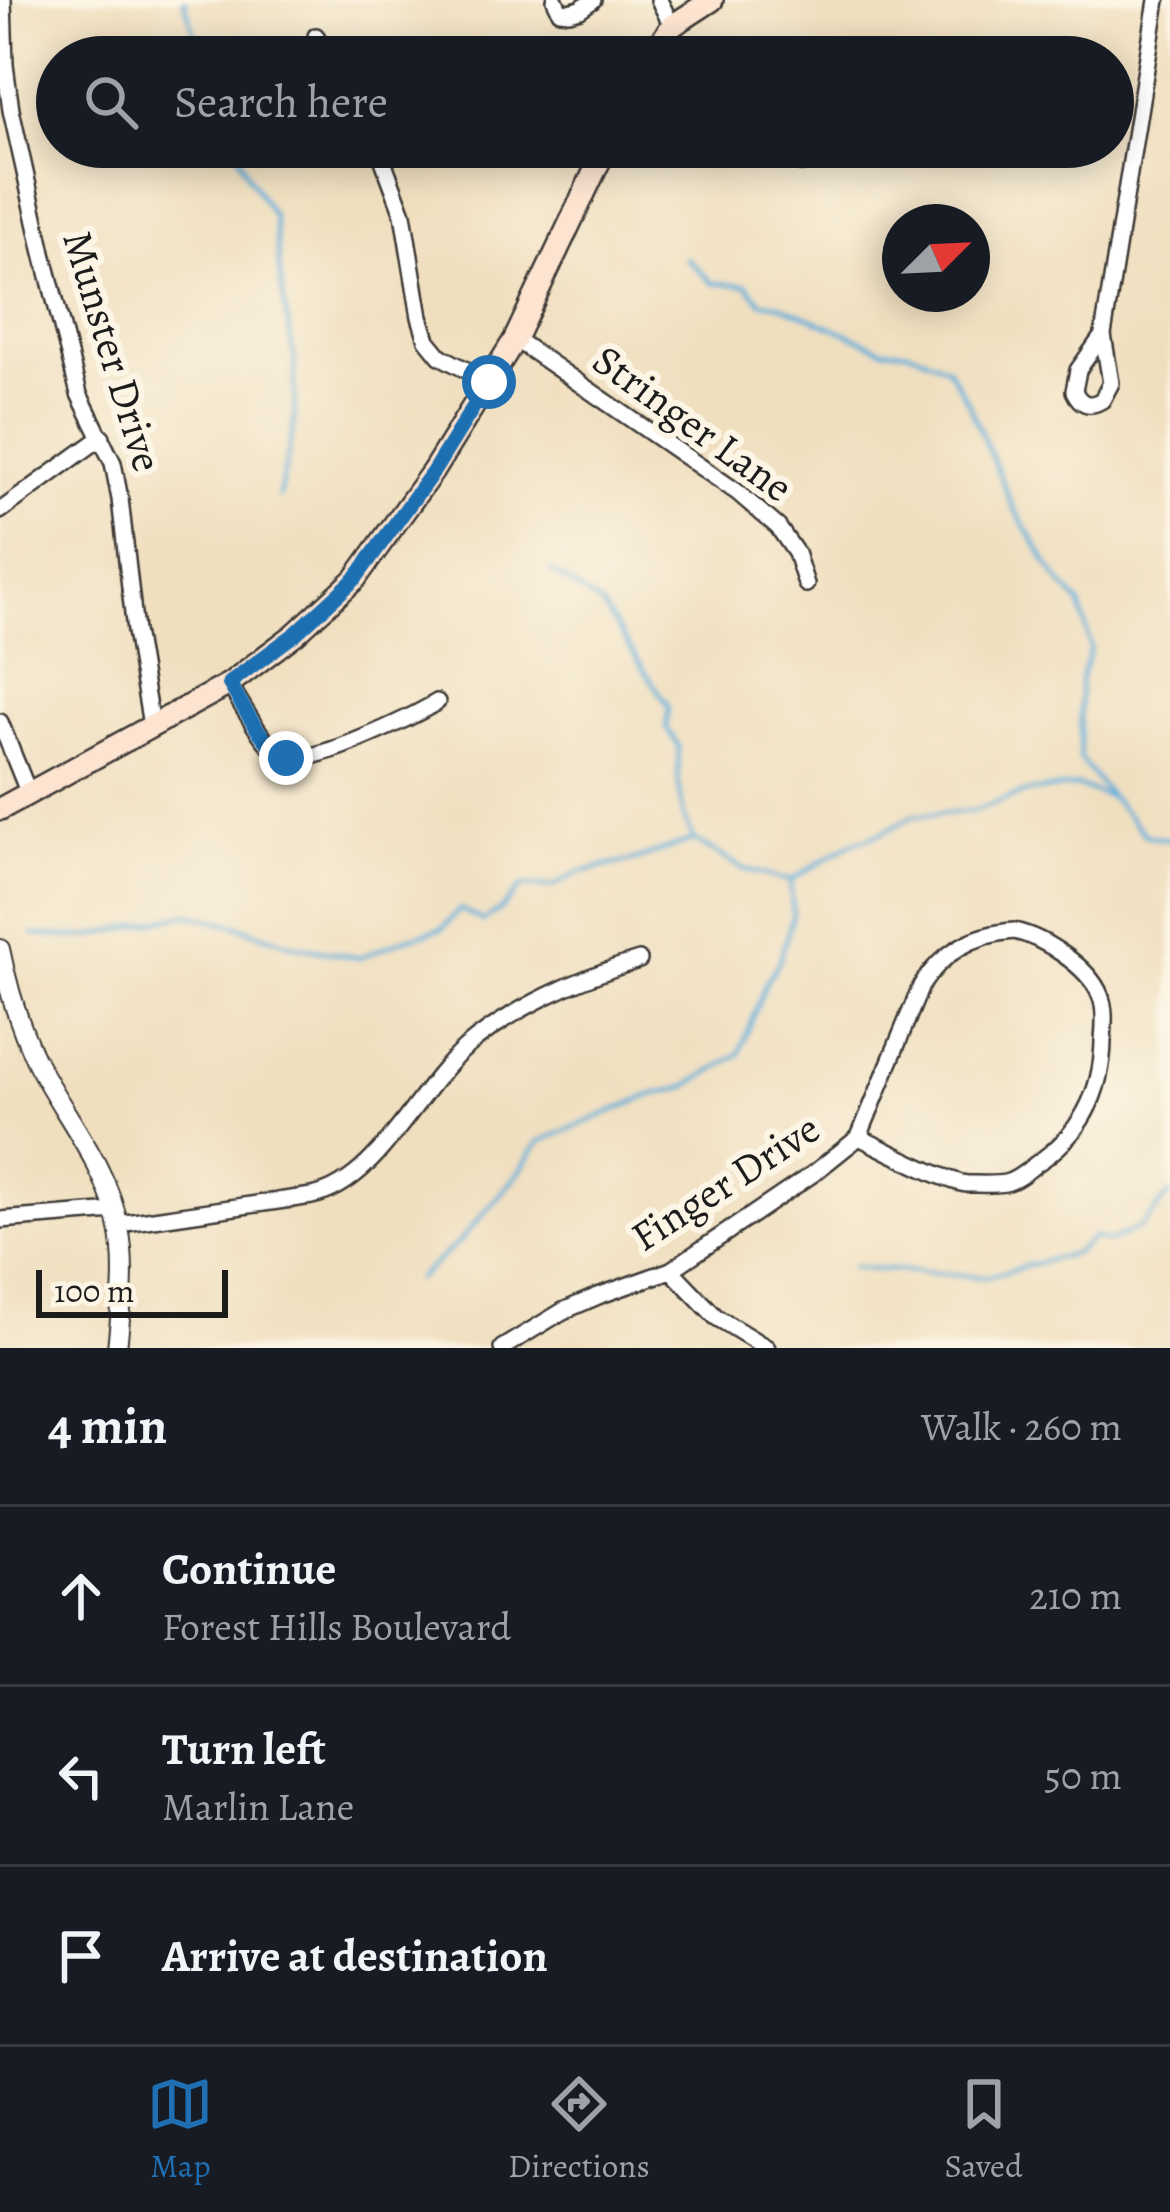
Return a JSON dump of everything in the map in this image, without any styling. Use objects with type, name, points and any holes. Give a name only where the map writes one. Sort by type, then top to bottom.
[{"type":"main road","points":[[665,36],[672,26],[712,0]]},
{"type":"main road","points":[[0,809],[229,683],[295,634],[355,579],[433,472],[489,382],[596,168]]},
{"type":"street","name":"Munster Drive","points":[[3,0],[11,110],[43,254],[79,394],[113,463],[151,724]]},
{"type":"street","points":[[555,0],[560,11],[569,12],[593,0]]},
{"type":"street","points":[[659,0],[672,26]]},
{"type":"street","points":[[1134,143],[1157,0]]},
{"type":"street","points":[[386,168],[403,214],[427,340],[440,356],[489,382]]},
{"type":"street","points":[[1103,335],[1130,168]]},
{"type":"street","name":"Stringer Lane","points":[[514,339],[737,492],[778,527],[796,554],[806,584]]},
{"type":"street","points":[[0,511],[102,437]]},
{"type":"street","points":[[229,683],[264,739],[286,758],[305,757],[392,726],[437,702]]},
{"type":"street","points":[[0,722],[29,794]]},
{"type":"street","points":[[998,932],[1032,934],[1064,956],[1101,997],[1103,1056],[1076,1132],[1009,1183],[962,1184],[859,1137],[921,986],[931,971],[975,938],[998,932]]},
{"type":"street","points":[[0,949],[8,989],[28,1042],[102,1178],[117,1218],[122,1271],[117,1348]]},
{"type":"street","points":[[0,1220],[117,1218],[328,1193],[365,1166],[461,1052],[492,1028],[570,986],[639,960]]},
{"type":"street","name":"Finger Drive","points":[[502,1348],[563,1311],[671,1270],[859,1137]]},
{"type":"street","points":[[671,1270],[716,1318],[767,1348]]},
{"type":"waterway","points":[[184,0],[195,36]]},
{"type":"waterway","points":[[245,168],[274,218],[295,362],[294,425],[279,497]]},
{"type":"waterway","points":[[686,258],[713,283],[747,285],[761,302],[778,304],[883,349],[910,351],[947,367],[967,400],[1014,509],[1057,578],[1080,605],[1091,647],[1080,681],[1080,759],[1108,794]]},
{"type":"waterway","points":[[551,571],[602,606],[669,707],[666,728],[679,746],[684,817],[694,840]]},
{"type":"waterway","points":[[34,935],[88,937],[187,914],[293,945],[359,958],[443,928],[460,909],[483,921],[522,886],[552,887],[580,872],[694,840],[744,869],[790,881],[850,844],[913,816],[973,811],[1027,792],[1077,786],[1112,798],[1145,835],[1170,840]]},
{"type":"waterway","points":[[417,1279],[459,1242],[539,1142],[651,1095],[686,1087],[739,1054],[766,982],[780,960],[793,914],[790,881]]},
{"type":"waterway","points":[[853,1267],[986,1277],[1075,1253],[1094,1237],[1108,1242],[1141,1227],[1170,1194]]},
{"type":"route","points":[[286,758],[264,739],[229,683],[295,634],[355,579],[433,472],[489,382]]}]
